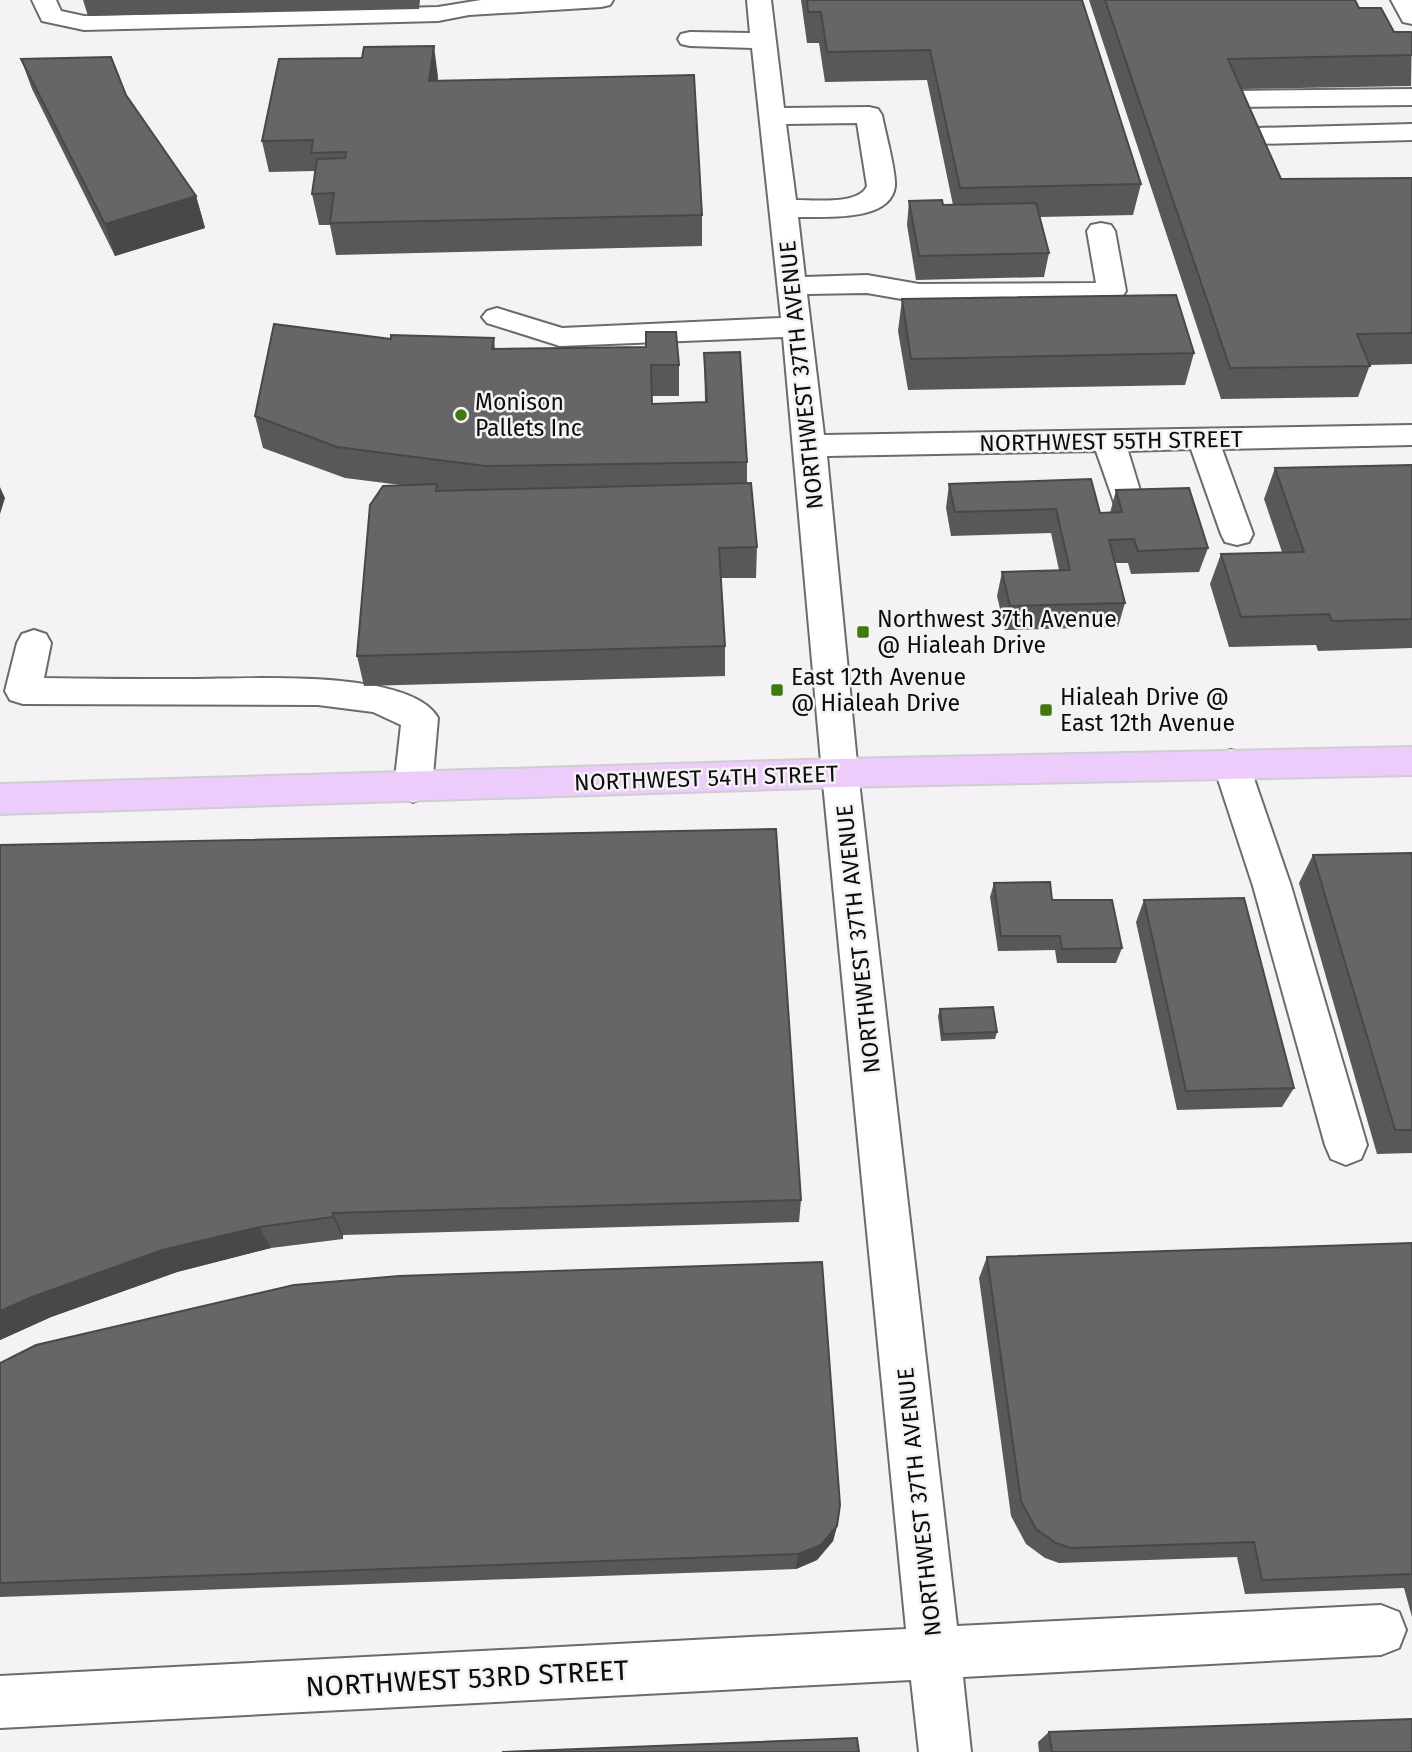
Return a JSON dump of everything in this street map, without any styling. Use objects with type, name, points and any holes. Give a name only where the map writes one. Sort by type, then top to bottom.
[{"type":"main road","name":"NORTHWEST 54TH STREET","points":[[0,799],[840,773],[1412,761]]},
{"type":"street","points":[[44,0],[51,16],[84,23],[438,14],[469,8],[601,0]]},
{"type":"street","name":"NORTHWEST 37TH AVENUE","points":[[759,0],[810,446],[840,773],[945,1752]]},
{"type":"street","points":[[1403,0],[1412,17]]},
{"type":"street","points":[[690,39],[763,41]]},
{"type":"street","points":[[1236,99],[1412,97]]},
{"type":"street","points":[[772,116],[869,115],[881,186],[876,198],[861,206],[782,209]]},
{"type":"street","points":[[1257,136],[1412,132]]},
{"type":"street","points":[[791,286],[867,284],[919,293],[978,294],[1112,291],[1101,231]]},
{"type":"street","points":[[496,317],[560,337],[796,327]]},
{"type":"street","name":"NORTHWEST 55TH STREET","points":[[810,446],[1412,435]]},
{"type":"street","points":[[1203,439],[1237,534]]},
{"type":"street","points":[[1110,440],[1126,497]]},
{"type":"street","points":[[34,643],[23,691],[309,693],[362,696],[389,703],[420,718],[413,788]]},
{"type":"street","points":[[1231,764],[1272,886],[1346,1144]]},
{"type":"street","name":"NORTHWEST 53RD STREET","points":[[0,1702],[1381,1630]]},
{"type":"building","points":[[807,0],[1082,0],[1141,184],[960,188],[930,50],[827,52],[821,12],[808,12]]},
{"type":"building","points":[[1105,0],[1355,0],[1359,8],[1381,8],[1394,32],[1411,32],[1412,55],[1228,59],[1281,179],[1412,178],[1412,333],[1357,334],[1370,366],[1230,368]]},
{"type":"building","points":[[434,46],[429,81],[694,75],[702,215],[330,223],[334,193],[312,194],[317,159],[345,158],[346,152],[311,153],[313,140],[262,141],[279,59],[362,58],[364,47]]},
{"type":"building","points":[[111,57],[126,95],[196,196],[105,224],[21,59]]},
{"type":"building","points":[[942,200],[943,205],[1036,203],[1049,253],[919,256],[909,201]]},
{"type":"building","points":[[1176,295],[1194,353],[911,359],[902,299]]},
{"type":"building","name":"Monison Pallets Inc","points":[[274,324],[391,339],[391,335],[494,338],[492,349],[646,347],[646,332],[676,332],[679,365],[651,365],[652,404],[707,402],[704,353],[740,352],[747,462],[485,466],[337,447],[255,416]]},
{"type":"building","points":[[1412,465],[1412,619],[1332,621],[1329,614],[1241,617],[1221,554],[1304,552],[1275,468]]},
{"type":"building","points":[[1091,479],[1100,513],[1122,512],[1116,490],[1189,488],[1208,548],[1138,551],[1134,539],[1109,540],[1125,603],[1010,606],[1002,572],[1070,570],[1056,509],[955,512],[949,484]]},
{"type":"building","points":[[751,483],[757,547],[719,548],[725,646],[357,656],[370,505],[383,486],[437,484],[436,491]]},
{"type":"building","points":[[776,829],[801,1200],[333,1213],[333,1217],[259,1227],[162,1250],[0,1311],[0,845]]},
{"type":"building","points":[[1412,853],[1412,1130],[1395,1130],[1313,855]]},
{"type":"building","points":[[1050,882],[1052,900],[1112,900],[1122,948],[1062,949],[1060,936],[1001,936],[994,883]]},
{"type":"building","points":[[1244,898],[1294,1088],[1186,1091],[1144,900]]},
{"type":"building","points":[[993,1007],[997,1032],[943,1034],[940,1009]]},
{"type":"building","points":[[1412,1243],[1412,1574],[1262,1580],[1254,1542],[1070,1548],[1056,1543],[1036,1529],[1021,1501],[987,1257]]},
{"type":"building","points":[[822,1262],[840,1505],[837,1526],[821,1545],[798,1554],[0,1583],[0,1363],[36,1345],[294,1285],[399,1276]]},
{"type":"building","points":[[1412,1719],[1412,1752],[1052,1752],[1049,1732]]},
{"type":"building","points":[[857,1738],[859,1752],[502,1752]]},
{"type":"place","name":"Monison Pallets Inc","points":[[461,415]]},
{"type":"place","name":"Northwest 37th Avenue @ Hialeah Drive","points":[[863,632]]},
{"type":"place","name":"East 12th Avenue @ Hialeah Drive","points":[[777,690]]},
{"type":"place","name":"Hialeah Drive @ East 12th Avenue","points":[[1046,710]]}]
